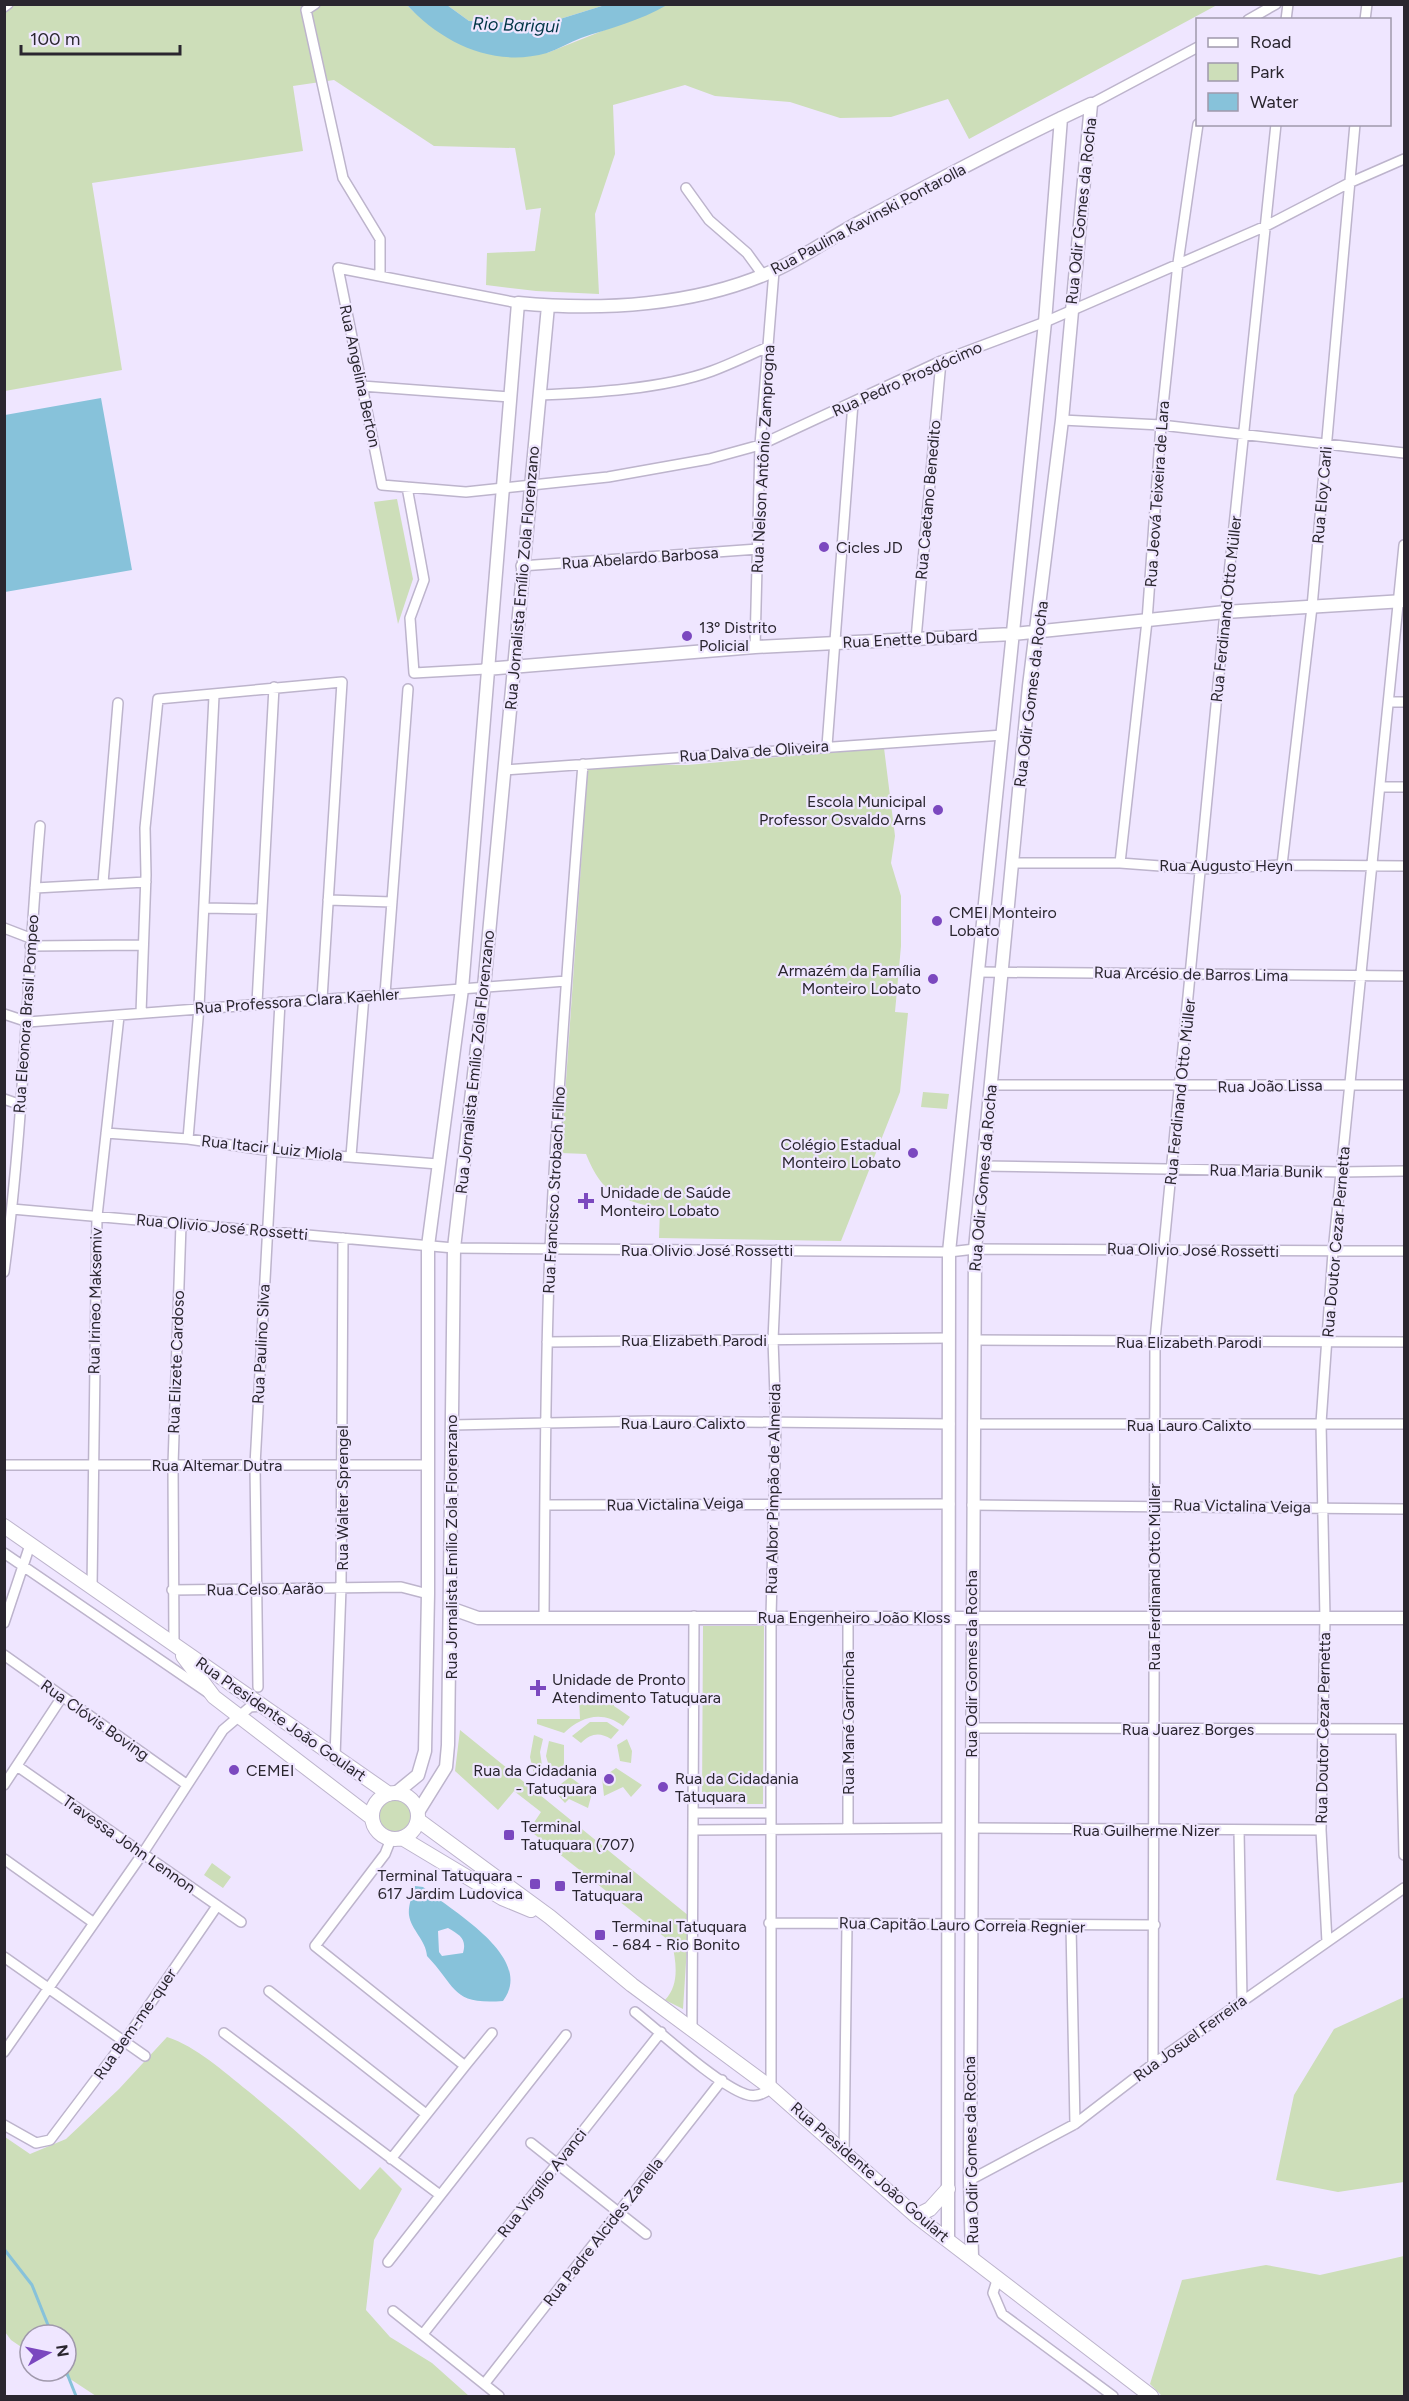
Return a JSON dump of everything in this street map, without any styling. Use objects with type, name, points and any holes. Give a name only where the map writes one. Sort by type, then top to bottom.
[{"type":"main road","name":"Rua Presidente João Goulart","points":[[4,1526],[335,1757],[393,1794],[410,1799],[418,1816],[550,1917],[632,1985],[771,2088],[916,2216],[1151,2397]]},
{"type":"main road","name":"Rua Presidente João Goulart","points":[[174,1645],[214,1697],[372,1818],[378,1832],[397,1839],[502,1898],[550,1917]]},
{"type":"main road","name":"Rua Presidente João Goulart","points":[[372,1818],[376,1803],[393,1794]]},
{"type":"main road","points":[[397,1839],[413,1831],[418,1816]]},
{"type":"main road","points":[[916,2216],[930,2209],[948,2189]]},
{"type":"street","points":[[315,4],[305,7],[343,178],[380,239],[380,276]]},
{"type":"street","points":[[1252,18],[1276,4]]},
{"type":"street","name":"Rua Paulina Kavinski Pontarolla","points":[[338,268],[518,303],[548,306],[618,305],[671,299],[723,288],[768,273],[858,223],[1196,48]]},
{"type":"street","name":"Rua Odir Gomes da Rocha","points":[[972,2257],[970,1926],[975,1249],[1029,686],[1038,632],[1062,420],[1091,104]]},
{"type":"street","name":"Rua Odir Gomes da Rocha","points":[[948,2240],[949,1252],[1045,322],[1061,118]]},
{"type":"street","name":"Rua Jeová Teixeira de Lara","points":[[1120,863],[1147,621],[1161,425],[1178,263],[1198,126]]},
{"type":"street","name":"Rua Ferdinand Otto Müller","points":[[1153,2064],[1155,1342],[1225,612],[1276,126]]},
{"type":"street","name":"Rua Eloy Carli","points":[[1282,865],[1312,607],[1355,126]]},
{"type":"street","name":"Rua Pedro Prosdócimo","points":[[382,485],[466,492],[608,477],[676,465],[760,446],[940,361],[1045,322],[1266,225],[1349,183],[1404,159]]},
{"type":"street","points":[[686,188],[709,220],[768,273]]},
{"type":"street","name":"Rua Angelina Berton","points":[[338,268],[382,485]]},
{"type":"street","name":"Rua Nelson Antônio Zamprogna","points":[[755,647],[760,446],[768,348],[768,273]]},
{"type":"street","name":"Rua Jornalista Emílio Zola Florenzano","points":[[393,1794],[418,1775],[425,1751],[429,1532],[428,1246],[462,989],[486,669],[518,303]]},
{"type":"street","name":"Rua Jornalista Emílio Zola Florenzano","points":[[418,1816],[446,1767],[449,1728],[454,1248],[484,987],[505,770],[521,566],[548,306]]},
{"type":"street","points":[[539,395],[594,393],[654,384],[711,372],[768,348]]},
{"type":"street","name":"Rua Caetano Benedito","points":[[916,639],[940,361]]},
{"type":"street","points":[[362,386],[510,397]]},
{"type":"street","points":[[828,746],[853,403]]},
{"type":"street","points":[[1062,420],[1161,425],[1404,453]]},
{"type":"street","name":"Rua Enette Dubard","points":[[407,487],[424,580],[410,618],[414,673],[755,647],[1013,634],[1225,612],[1401,602]]},
{"type":"street","name":"Rua Doutor Cezar Pernetta","points":[[1327,1942],[1321,1830],[1325,1618],[1321,1423],[1333,1252],[1371,866],[1401,602],[1404,545]]},
{"type":"street","name":"Rua Abelardo Barbosa","points":[[521,566],[758,549]]},
{"type":"street","points":[[141,1013],[146,882],[145,828],[158,699],[214,696],[274,687],[342,682],[322,999]]},
{"type":"street","points":[[257,1003],[274,687]]},
{"type":"street","points":[[386,994],[408,689]]},
{"type":"street","points":[[188,1139],[200,1007],[214,696]]},
{"type":"street","points":[[1390,702],[1404,702]]},
{"type":"street","points":[[103,883],[118,703]]},
{"type":"street","name":"Rua Dalva de Oliveira","points":[[505,770],[1003,735]]},
{"type":"street","name":"Rua Francisco Strobach Filho","points":[[544,1617],[545,1425],[550,1249],[566,981],[583,764]]},
{"type":"street","points":[[1380,787],[1404,787]]},
{"type":"street","name":"Rua Eleonora Brasil Pompeo","points":[[4,1272],[12,1209],[9,1187],[21,1105],[28,1022],[30,942],[40,826]]},
{"type":"street","name":"Rua Augusto Heyn","points":[[1012,862],[1120,863],[1201,868],[1282,865],[1404,866]]},
{"type":"street","points":[[35,888],[146,882]]},
{"type":"street","points":[[328,900],[392,902]]},
{"type":"street","points":[[204,908],[262,909]]},
{"type":"street","points":[[4,928],[30,942],[144,945]]},
{"type":"street","name":"Rua Arcésio de Barros Lima","points":[[978,972],[1404,976]]},
{"type":"street","name":"Rua Professora Clara Kaehler","points":[[28,1022],[119,1016],[200,1007],[566,981]]},
{"type":"street","points":[[351,1156],[364,996]]},
{"type":"street","name":"Rua Paulino Silva","points":[[258,1687],[255,1466],[280,1002]]},
{"type":"street","points":[[4,1014],[28,1022]]},
{"type":"street","name":"Rua Irineo Maksemiv","points":[[92,1588],[97,1216],[119,1016]]},
{"type":"street","name":"Rua João Lissa","points":[[991,1085],[1179,1087],[1404,1085]]},
{"type":"street","points":[[4,1099],[21,1105]]},
{"type":"street","name":"Rua Itacir Luiz Miola","points":[[106,1133],[188,1139],[273,1151],[438,1164]]},
{"type":"street","name":"Rua Maria Bunik","points":[[983,1166],[1404,1171]]},
{"type":"street","name":"Rua Olivio José Rossetti","points":[[12,1209],[454,1248],[949,1252],[975,1249],[1404,1251]]},
{"type":"street","name":"Rua Elizete Cardoso","points":[[174,1645],[173,1465],[181,1224]]},
{"type":"street","name":"Rua Walter Sprengel","points":[[335,1757],[341,1587],[343,1238]]},
{"type":"street","name":"Rua Albor Pimpão de Almeida","points":[[771,2088],[771,1617],[776,1423],[773,1340],[777,1250]]},
{"type":"street","name":"Rua Elizabeth Parodi","points":[[547,1342],[949,1338]]},
{"type":"street","name":"Rua Elizabeth Parodi","points":[[974,1340],[1404,1342]]},
{"type":"street","name":"Rua Lauro Calixto","points":[[452,1425],[545,1425],[650,1421],[950,1424]]},
{"type":"street","name":"Rua Lauro Calixto","points":[[973,1424],[1404,1424]]},
{"type":"street","name":"Rua Altemar Dutra","points":[[4,1465],[429,1466]]},
{"type":"street","name":"Rua Victalina Veiga","points":[[545,1505],[950,1504]]},
{"type":"street","name":"Rua Victalina Veiga","points":[[972,1505],[1404,1509]]},
{"type":"street","points":[[429,1532],[440,1527],[450,1531]]},
{"type":"street","points":[[4,1623],[30,1545]]},
{"type":"street","name":"Rua Presidente João Goulart","points":[[4,1553],[214,1697]]},
{"type":"street","name":"Rua Celso Aarão","points":[[172,1590],[401,1587],[428,1594]]},
{"type":"street","name":"Rua Engenheiro João Kloss","points":[[450,1608],[478,1618],[694,1616],[1404,1618]]},
{"type":"street","points":[[692,2029],[694,1616]]},
{"type":"street","name":"Rua Mané Garrincha","points":[[848,1618],[848,1829]]},
{"type":"street","name":"Rua Clóvis Boving","points":[[4,1655],[186,1784]]},
{"type":"street","points":[[4,1785],[62,1697]]},
{"type":"street","points":[[4,2052],[143,1853],[223,1730],[253,1705],[265,1707]]},
{"type":"street","name":"Rua Juarez Borges","points":[[971,1728],[1153,1730],[1322,1727],[1403,1729]]},
{"type":"street","points":[[1403,1729],[1404,1855]]},
{"type":"street","name":"Travessa John Lennon","points":[[17,1766],[241,1922]]},
{"type":"street","points":[[693,1813],[770,1813]]},
{"type":"street","points":[[693,1830],[949,1828]]},
{"type":"street","name":"Rua Guilherme Nizer","points":[[971,1828],[1321,1830]]},
{"type":"street","points":[[1239,1830],[1242,2000]]},
{"type":"street","points":[[397,1839],[315,1946],[465,2066]]},
{"type":"street","points":[[4,1859],[94,1923]]},
{"type":"street","name":"Rua Josuel Ferreira","points":[[970,2180],[1075,2124],[1242,2000],[1404,1888]]},
{"type":"street","name":"Rua Bem-me-quer","points":[[4,2125],[36,2143],[50,2140],[124,2042],[217,1906]]},
{"type":"street","name":"Rua Capitão Lauro Correia Regnier","points":[[770,1923],[970,1926],[1155,1925]]},
{"type":"street","points":[[844,2153],[847,1924]]},
{"type":"street","points":[[1071,1926],[1075,2124]]},
{"type":"street","points":[[4,1957],[145,2056]]},
{"type":"street","points":[[269,1991],[426,2114]]},
{"type":"street","points":[[635,2012],[722,2080],[744,2094],[754,2096],[771,2088]]},
{"type":"street","name":"Rua Virgílio Avanci","points":[[423,2334],[661,2032]]},
{"type":"street","points":[[224,2033],[440,2195]]},
{"type":"street","points":[[391,2159],[492,2033]]},
{"type":"street","points":[[388,2262],[566,2035]]},
{"type":"street","name":"Rua Padre Alcides Zanella","points":[[485,2384],[722,2080]]},
{"type":"street","points":[[531,2143],[646,2234]]},
{"type":"street","points":[[998,2277],[993,2293],[1002,2314],[1113,2397]]},
{"type":"street","points":[[393,2311],[499,2397]]},
{"type":"green space","points":[[5,5],[407,5],[414,12],[547,53],[667,5],[1217,5],[969,139],[948,99],[891,117],[840,118],[790,102],[715,96],[685,85],[613,105],[615,154],[595,214],[599,294],[536,291],[486,285],[487,253],[535,251],[541,208],[526,210],[515,148],[434,146],[334,80],[293,86],[303,151],[92,183],[122,370],[5,391]]},
{"type":"green space","points":[[447,5],[605,5],[544,24],[469,21]]},
{"type":"green space","points":[[397,499],[413,579],[398,624],[374,502]]},
{"type":"green space","points":[[884,748],[895,836],[891,863],[901,896],[901,946],[895,1012],[908,1013],[900,1092],[841,1241],[659,1238],[660,1209],[633,1202],[614,1193],[599,1179],[586,1154],[561,1153],[588,764],[687,765]]},
{"type":"green space","points":[[923,1092],[949,1094],[947,1109],[921,1107]]},
{"type":"green space","points":[[703,1626],[764,1626],[763,1804],[702,1804]]},
{"type":"green space","points":[[612,1697],[614,1706],[630,1717],[623,1726],[608,1718],[600,1717],[578,1722],[564,1733],[537,1724],[537,1719],[580,1719],[579,1698]]},
{"type":"green space","points":[[590,1722],[607,1722],[619,1730],[611,1739],[603,1735],[596,1735],[588,1737],[581,1743],[572,1736]]},
{"type":"green space","points":[[460,1730],[689,1916],[683,2009],[665,2000],[675,1980],[672,1943],[529,1830],[541,1812],[514,1791],[498,1810],[455,1771]]},
{"type":"green space","points":[[534,1735],[543,1739],[540,1752],[543,1772],[534,1774],[530,1757]]},
{"type":"green space","points":[[627,1739],[632,1751],[631,1763],[620,1761],[617,1745]]},
{"type":"green space","points":[[549,1741],[564,1745],[564,1766],[550,1770],[546,1756]]},
{"type":"green space","points":[[616,1768],[642,1785],[631,1797],[623,1787],[604,1796],[602,1778]]},
{"type":"green space","points":[[570,1777],[592,1793],[588,1808],[569,1799],[565,1803],[553,1790]]},
{"type":"green space","points":[[395,1800],[406,1805],[411,1816],[406,1827],[395,1832],[384,1827],[379,1816],[384,1805]]},
{"type":"green space","points":[[212,1863],[231,1877],[223,1888],[204,1875]]},
{"type":"green space","points":[[1404,1997],[1404,2182],[1338,2192],[1276,2180],[1294,2095],[1334,2029]]},
{"type":"green space","points":[[167,2037],[189,2047],[219,2068],[291,2127],[360,2190],[380,2167],[402,2189],[374,2240],[366,2310],[390,2337],[432,2363],[469,2396],[96,2396],[76,2383],[78,2323],[18,2323],[18,2345],[11,2340],[5,2332],[5,2137],[30,2154],[66,2139],[119,2089]]},
{"type":"green space","points":[[1404,2256],[1404,2396],[1162,2396],[1150,2384],[1182,2280],[1266,2265],[1320,2275]]},
{"type":"water","name":"Rio Barigui","points":[[407,5],[447,5],[469,21],[544,24],[605,5],[667,5],[636,20],[581,38],[547,53],[527,57],[508,57],[470,49],[453,41],[436,31]]},
{"type":"water","points":[[101,398],[132,570],[5,592],[5,415]]},
{"type":"water","points":[[415,1886],[423,1887],[469,1922],[500,1952],[508,1968],[510,1984],[503,2001],[473,2000],[464,1997],[457,1992],[427,1956],[409,1915]],"holes":[[[448,1928],[459,1935],[463,1941],[463,1953],[442,1956],[439,1952],[438,1931]]]},
{"type":"waterway","points":[[4,2249],[32,2285],[47,2323]]},
{"type":"waterway","points":[[71,2383],[76,2396]]},
{"type":"place","name":"Cicles JD","points":[[824,547]]},
{"type":"place","name":"13º Distrito Policial","points":[[687,636]]},
{"type":"place","name":"Escola Municipal Professor Osvaldo Arns","points":[[938,810]]},
{"type":"place","name":"CMEI Monteiro Lobato","points":[[937,921]]},
{"type":"place","name":"Armazém da Família Monteiro Lobato","points":[[933,979]]},
{"type":"place","name":"Colégio Estadual Monteiro Lobato","points":[[913,1153]]},
{"type":"place","name":"Unidade de Saúde Monteiro Lobato","points":[[586,1201]]},
{"type":"place","name":"Unidade de Pronto Atendimento Tatuquara","points":[[538,1688]]},
{"type":"place","name":"CEMEI","points":[[234,1770]]},
{"type":"place","name":"Rua da Cidadania - Tatuquara","points":[[609,1779]]},
{"type":"place","name":"Rua da Cidadania Tatuquara","points":[[663,1787]]},
{"type":"place","name":"Terminal Tatuquara (707)","points":[[509,1835]]},
{"type":"place","name":"Terminal Tatuquara - 617 Jardim Ludovica","points":[[535,1884]]},
{"type":"place","name":"Terminal Tatuquara","points":[[560,1886]]},
{"type":"place","name":"Terminal Tatuquara - 684 - Rio Bonito","points":[[600,1935]]}]
